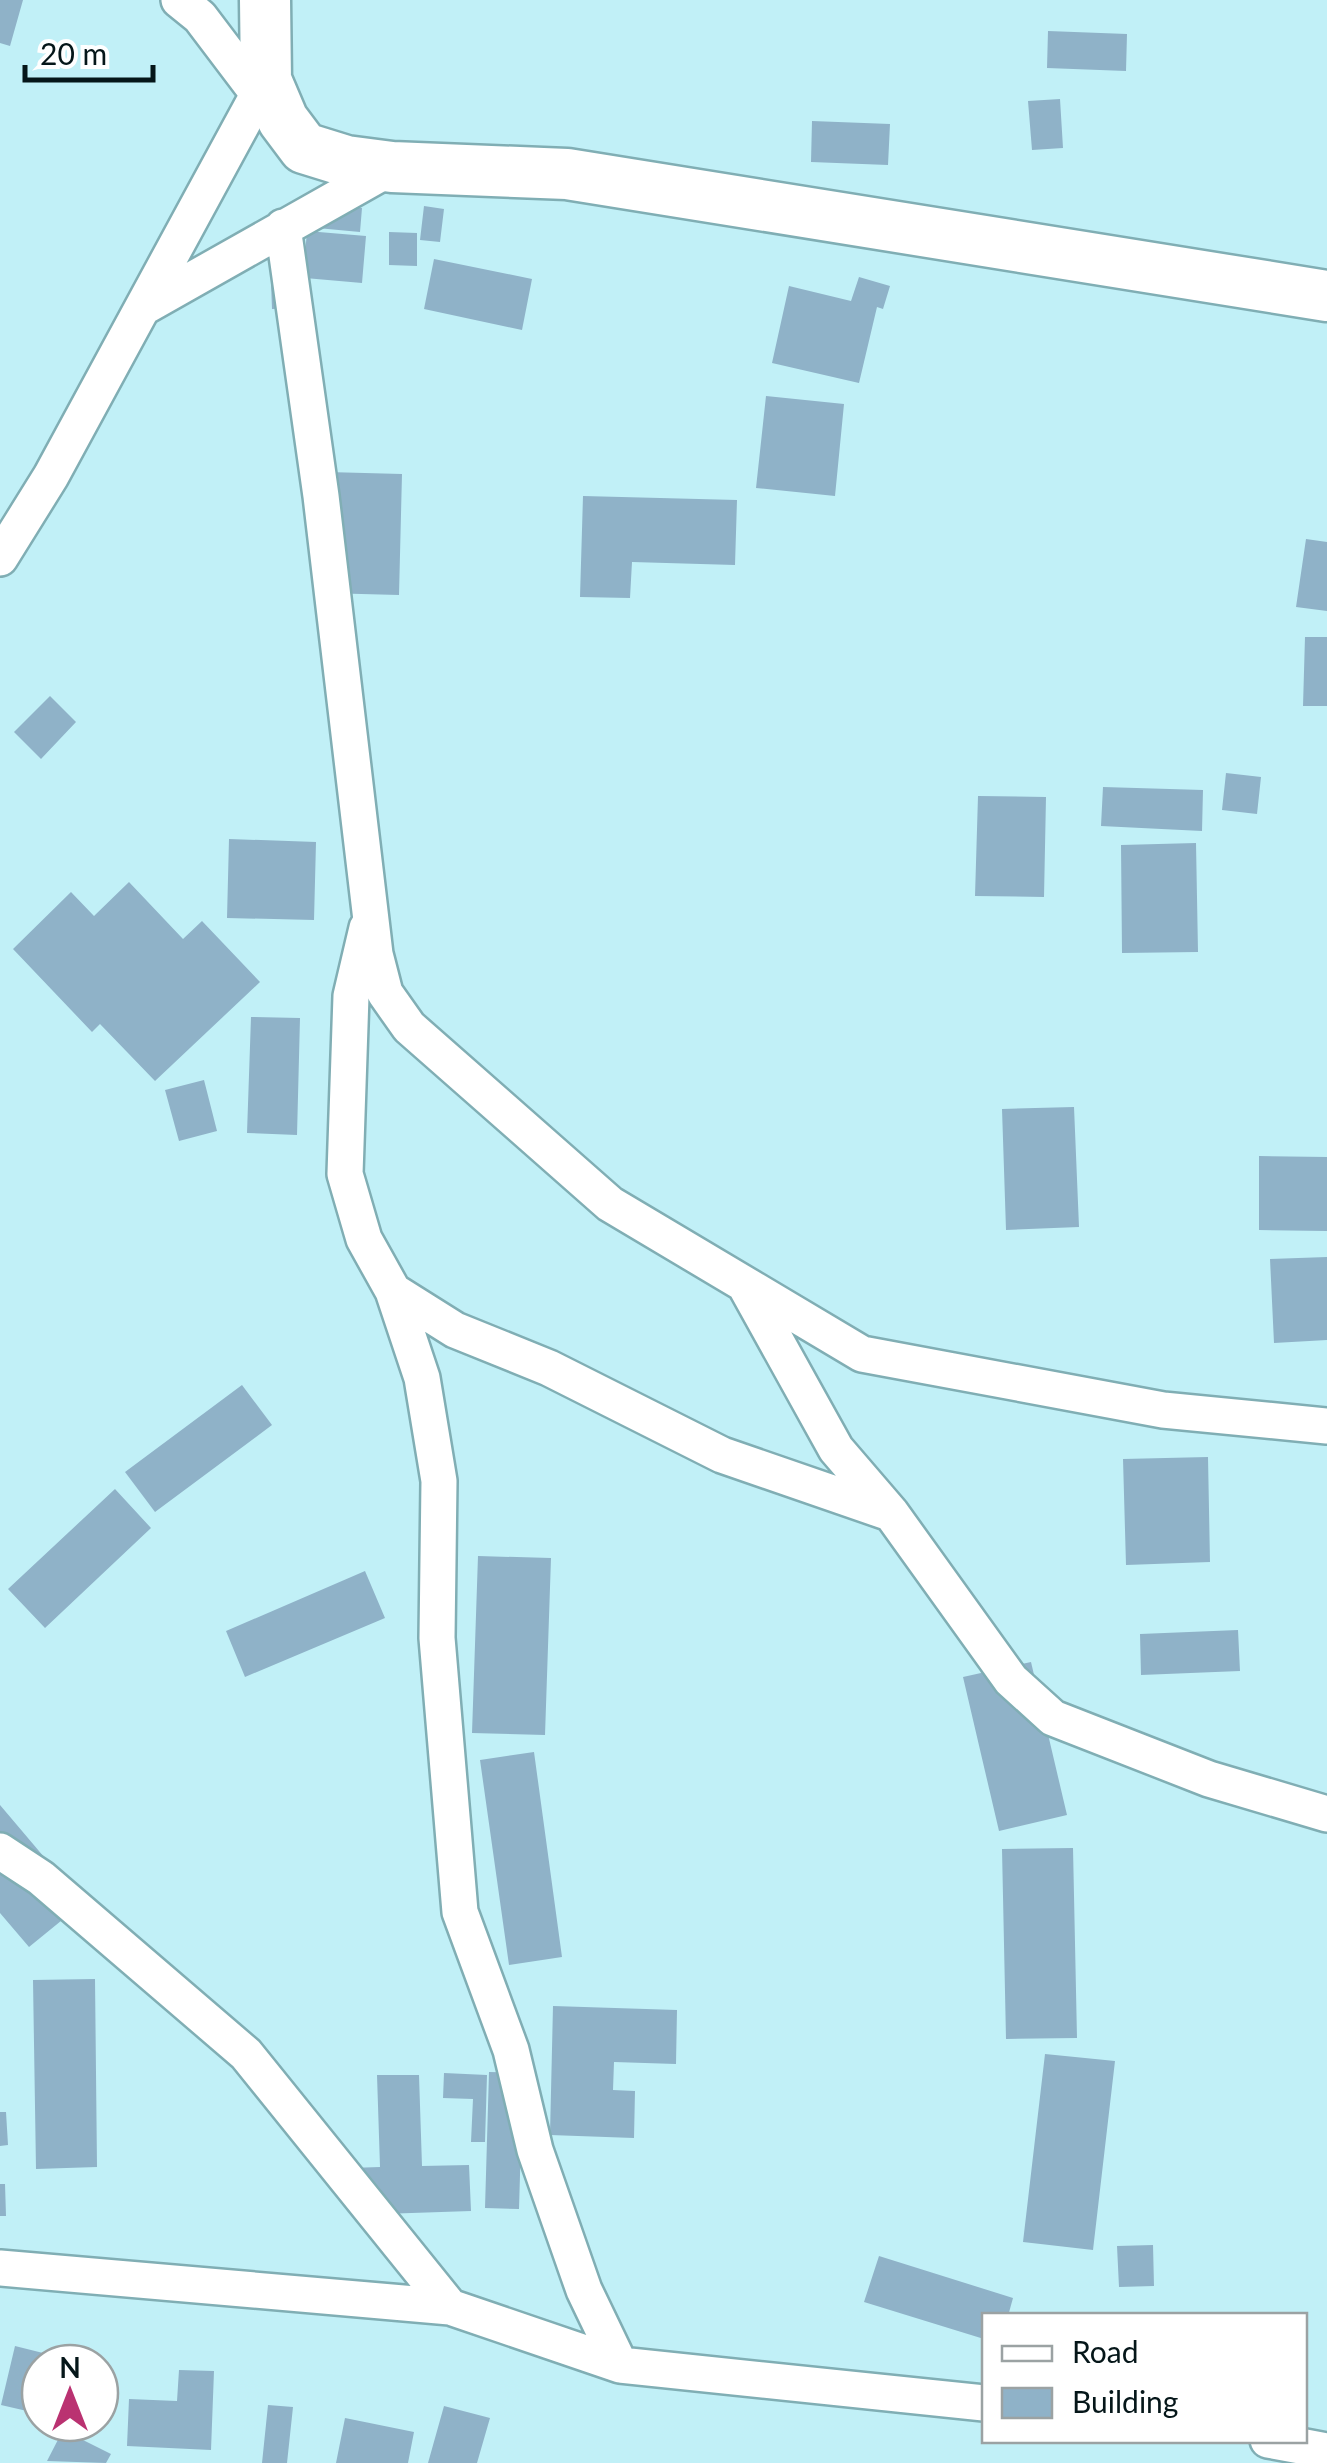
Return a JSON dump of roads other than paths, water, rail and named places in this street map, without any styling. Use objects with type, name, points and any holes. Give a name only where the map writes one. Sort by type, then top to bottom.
[{"type":"street","points":[[179,0],[263,88],[304,148],[346,161],[392,167],[567,174],[1327,296]]},
{"type":"street","points":[[0,558],[51,476],[263,88],[265,0]]},
{"type":"street","points":[[143,308],[392,167]]},
{"type":"street","points":[[283,227],[370,911],[385,993],[409,1027],[610,1204],[862,1354],[1163,1410],[1327,1426]]},
{"type":"street","points":[[370,911],[351,996],[345,1174],[364,1239],[393,1291],[422,1378],[439,1481],[437,1638],[460,1912],[510,2050],[535,2150],[584,2290],[620,2365]]},
{"type":"street","points":[[744,1284],[836,1449],[891,1513],[1012,1680],[1054,1718],[1209,1779],[1327,1814]]},
{"type":"street","points":[[393,1291],[455,1330],[549,1368],[722,1454],[891,1513]]},
{"type":"street","points":[[0,1851],[40,1878],[246,2054],[450,2307]]},
{"type":"street","points":[[0,2268],[450,2307],[620,2365],[982,2403]]},
{"type":"street","points":[[1286,2443],[1327,2450]]}]
